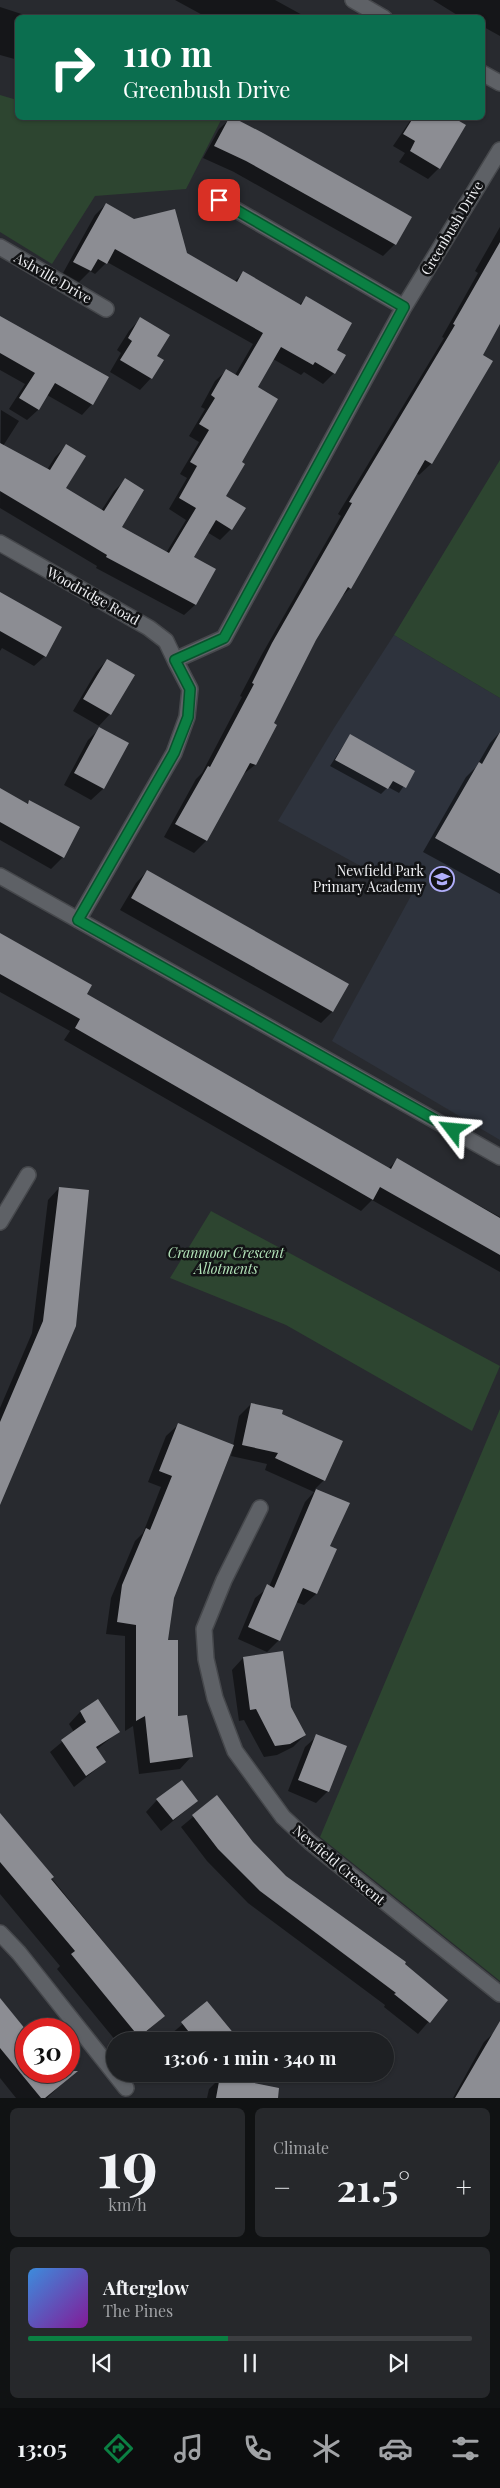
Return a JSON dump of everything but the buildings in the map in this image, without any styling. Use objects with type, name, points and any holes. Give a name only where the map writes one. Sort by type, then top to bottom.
[{"type":"street","points":[[352,0],[379,15]]},
{"type":"street","points":[[485,75],[500,83]]},
{"type":"street","name":"Greenbush Drive","points":[[175,660],[224,638],[404,307],[500,150]]},
{"type":"street","points":[[219,200],[404,307]]},
{"type":"street","name":"Ashville Drive","points":[[0,247],[106,309]]},
{"type":"street","name":"Woodridge Road","points":[[0,543],[149,628],[166,641],[175,660]]},
{"type":"street","points":[[78,920],[174,753],[188,717],[190,689],[175,660]]},
{"type":"street","points":[[0,876],[500,1157]]},
{"type":"street","points":[[0,1222],[28,1175]]},
{"type":"street","name":"Newfield Crescent","points":[[260,1508],[224,1580],[204,1629],[206,1659],[215,1698],[235,1751],[283,1817],[310,1842],[500,1994]]},
{"type":"street","points":[[0,1932],[19,1953],[126,2088]]},
{"type":"shaded area","name":"Newfield Park Primary Academy","points":[[394,635],[500,698],[500,1140],[332,1041],[412,894],[278,821],[334,728]]},
{"type":"green space","points":[[0,95],[15,99],[15,120],[221,120],[186,189],[95,196],[52,264],[0,232]]},
{"type":"green space","points":[[500,460],[500,698],[394,635]]},
{"type":"green space","name":"Cranmoor Crescent Allotments","points":[[211,1211],[500,1366],[472,1431],[286,1325],[170,1278]]},
{"type":"green space","points":[[500,1409],[500,1981],[320,1837]]},
{"type":"place","name":"Newfield Park Primary Academy","points":[[442,879]]},
{"type":"route","points":[[219,200],[404,307],[224,638],[175,660],[190,689],[188,717],[174,753],[78,920],[453,1130]]}]
